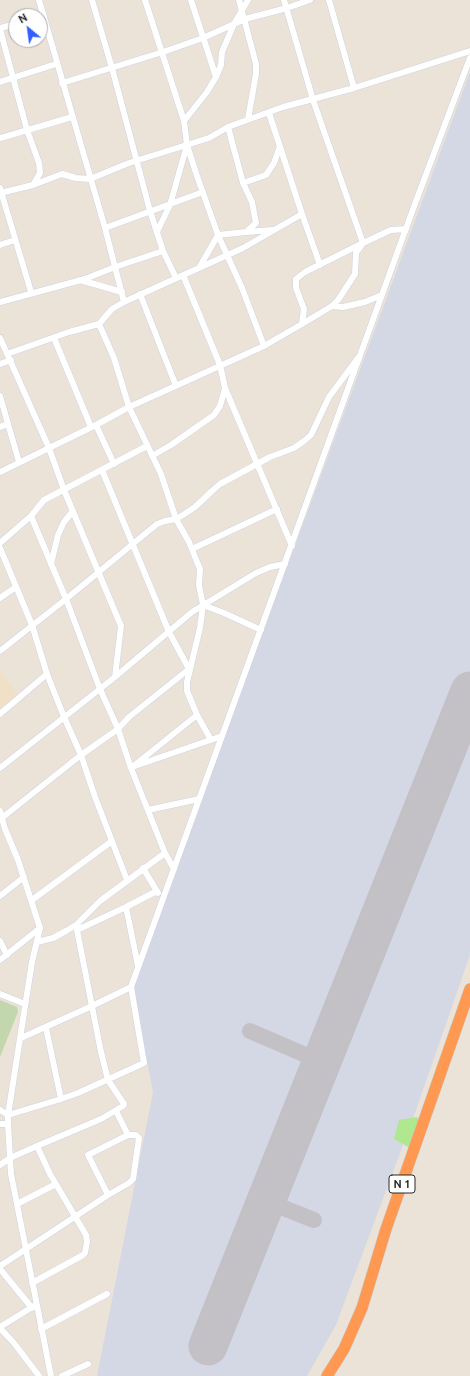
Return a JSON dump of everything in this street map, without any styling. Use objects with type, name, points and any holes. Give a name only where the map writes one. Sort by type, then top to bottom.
[{"type":"highway","name":"N 1","points":[[327,1376],[344,1349],[362,1308],[386,1229],[470,989]]},
{"type":"street","points":[[92,0],[112,68],[150,211],[163,251],[176,278]]},
{"type":"street","points":[[145,0],[184,121],[187,145],[203,192],[218,235],[242,288],[264,346]]},
{"type":"street","points":[[191,0],[216,77]]},
{"type":"street","points":[[239,0],[256,64],[256,74],[248,119]]},
{"type":"street","points":[[184,121],[211,87],[221,65],[222,52],[234,24],[248,0]]},
{"type":"street","points":[[284,0],[313,100],[363,243]]},
{"type":"street","points":[[62,82],[163,52],[203,38],[245,20],[310,0]]},
{"type":"street","points":[[329,0],[354,88]]},
{"type":"street","points":[[0,28],[27,130],[39,163],[40,173],[33,185]]},
{"type":"street","points":[[48,37],[105,228],[124,302]]},
{"type":"street","points":[[31,292],[0,191],[33,185],[62,174],[76,178],[90,179],[114,168],[209,138],[228,126],[248,119],[354,88],[470,51]]},
{"type":"street","points":[[0,1110],[8,1115],[61,1099],[108,1080],[144,1063],[131,987],[406,229],[470,58]]},
{"type":"street","points":[[0,82],[56,64]]},
{"type":"street","points":[[269,113],[320,264]]},
{"type":"street","points":[[0,138],[72,117]]},
{"type":"street","points":[[228,126],[244,183],[252,202],[256,223],[246,232]]},
{"type":"street","points":[[157,232],[170,205],[187,145]]},
{"type":"street","points":[[244,183],[266,175],[274,163],[280,146]]},
{"type":"street","points":[[105,228],[203,192]]},
{"type":"street","points":[[7,354],[69,332],[99,324],[107,314],[124,302],[228,255],[302,214]]},
{"type":"street","points":[[218,235],[275,229]]},
{"type":"street","points":[[302,324],[304,309],[296,288],[296,279],[320,264],[391,230],[406,229]]},
{"type":"street","points":[[199,268],[218,235]]},
{"type":"street","points":[[0,245],[15,240]]},
{"type":"street","points":[[0,472],[129,407],[264,346],[332,306],[338,300],[355,274],[356,253],[363,243]]},
{"type":"street","points":[[0,302],[31,292],[80,280],[115,266],[163,251]]},
{"type":"street","points":[[183,276],[220,365],[225,388],[292,546]]},
{"type":"street","points":[[80,280],[122,292]]},
{"type":"street","points":[[140,294],[176,386]]},
{"type":"street","points":[[332,306],[343,307],[365,302],[382,295]]},
{"type":"street","points":[[99,324],[114,358],[129,407],[168,492],[176,519],[192,549],[200,570],[199,585],[203,606],[200,628],[187,682],[187,691],[197,715],[211,740]]},
{"type":"street","points":[[0,338],[49,448],[64,490],[121,626],[115,677]]},
{"type":"street","points":[[54,338],[93,426],[114,464]]},
{"type":"street","points":[[0,650],[66,599],[157,524],[165,520],[176,519],[195,507],[220,484],[270,457],[294,448],[311,435],[330,397],[362,352]]},
{"type":"street","points":[[0,364],[10,360]]},
{"type":"street","points":[[152,456],[171,445],[214,415],[220,406],[225,388]]},
{"type":"street","points":[[0,396],[19,462]]},
{"type":"street","points":[[0,427],[8,424]]},
{"type":"street","points":[[0,543],[31,516],[43,501],[147,446]]},
{"type":"street","points":[[102,470],[169,632],[190,668]]},
{"type":"street","points":[[192,549],[277,509]]},
{"type":"street","points":[[51,564],[58,535],[64,522],[73,511]]},
{"type":"street","points":[[31,516],[66,599],[100,689],[118,729],[131,768],[165,853],[174,869]]},
{"type":"street","points":[[0,548],[32,626],[47,674],[81,755],[95,797],[128,880]]},
{"type":"street","points":[[0,768],[115,677],[182,620],[256,573],[270,567],[285,564]]},
{"type":"street","points":[[0,598],[16,586]]},
{"type":"street","points":[[203,606],[224,613],[261,630]]},
{"type":"street","points":[[3,817],[81,755],[118,729],[129,717],[190,668]]},
{"type":"street","points":[[0,714],[47,674]]},
{"type":"street","points":[[131,768],[197,715]]},
{"type":"street","points":[[131,768],[222,736]]},
{"type":"street","points":[[148,810],[200,799]]},
{"type":"street","points":[[0,811],[3,817],[2,831],[18,860],[40,928],[32,962],[25,1004],[8,1115],[8,1124],[11,1174],[32,1283],[34,1306],[41,1329],[51,1376]]},
{"type":"street","points":[[32,900],[112,841]]},
{"type":"street","points":[[77,927],[100,901],[165,853]]},
{"type":"street","points":[[143,868],[163,900]]},
{"type":"street","points":[[0,896],[24,877]]},
{"type":"street","points":[[37,942],[53,938],[66,931],[126,907],[157,891]]},
{"type":"street","points":[[126,907],[138,966]]},
{"type":"street","points":[[0,1165],[10,1158],[90,1124],[116,1111],[124,1104],[108,1080],[101,1052],[77,927]]},
{"type":"street","points":[[0,960],[40,928]]},
{"type":"street","points":[[0,941],[7,954]]},
{"type":"street","points":[[21,1038],[46,1028],[131,987]]},
{"type":"street","points":[[0,994],[25,1004]]},
{"type":"street","points":[[46,1028],[61,1099]]},
{"type":"street","points":[[116,1111],[128,1135]]},
{"type":"street","points":[[0,1124],[8,1124]]},
{"type":"street","points":[[0,1266],[25,1248],[134,1179],[139,1138],[136,1135],[128,1135],[88,1155],[108,1195]]},
{"type":"street","points":[[32,1283],[85,1253],[87,1238],[56,1184],[37,1146]]},
{"type":"street","points":[[17,1204],[56,1184]]},
{"type":"street","points":[[0,1269],[34,1306]]},
{"type":"street","points":[[41,1329],[107,1294]]},
{"type":"street","points":[[34,1306],[0,1328],[14,1343],[39,1376]]},
{"type":"street","points":[[62,1376],[88,1364]]},
{"type":"shaded area","points":[[470,72],[470,955],[416,1110],[336,1325],[307,1376],[97,1376],[153,1092],[133,990],[135,979]]},
{"type":"shaded area","points":[[0,668],[17,695],[0,708]]},
{"type":"green space","points":[[0,1000],[17,1007],[18,1012],[0,1057]]},
{"type":"green space","points":[[417,1117],[422,1123],[410,1148],[394,1139],[399,1120]]},
{"type":"taxiway","points":[[250,1031],[322,1062]]},
{"type":"taxiway","points":[[266,1201],[314,1220]]},
{"type":"runway","points":[[208,1346],[470,691]]}]
